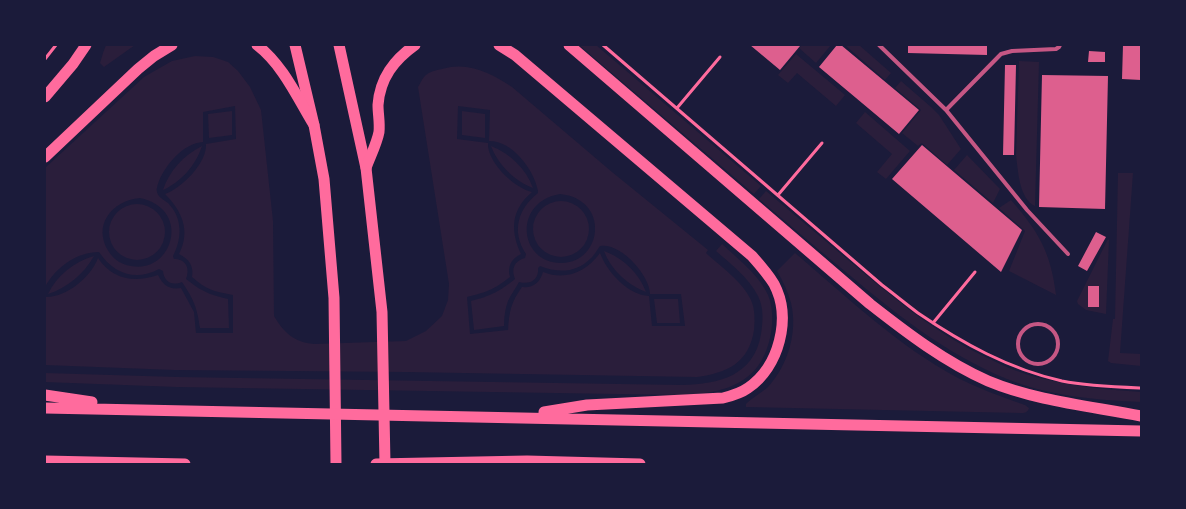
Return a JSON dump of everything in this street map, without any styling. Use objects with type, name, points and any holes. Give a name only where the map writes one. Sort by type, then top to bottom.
[{"type":"main road","points":[[45,97],[73,64],[86,45]]},
{"type":"main road","points":[[45,157],[138,69],[172,45]]},
{"type":"main road","points":[[257,45],[281,69],[314,125]]},
{"type":"main road","points":[[295,45],[314,125],[324,179],[334,298],[336,464]]},
{"type":"main road","points":[[339,45],[366,168],[382,312],[385,464]]},
{"type":"main road","points":[[366,168],[379,132],[378,105],[386,75],[394,63],[415,45]]},
{"type":"main road","points":[[499,45],[515,55],[752,256],[774,284],[781,313],[780,341],[768,368],[761,378],[747,389],[735,395],[723,398],[587,405],[517,417]]},
{"type":"main road","points":[[569,45],[870,304],[931,349],[990,382],[1021,392],[1053,400],[1141,416]]},
{"type":"main road","points":[[45,395],[146,409]]},
{"type":"main road","points":[[45,408],[1141,430]]},
{"type":"main road","points":[[45,461],[147,464]]},
{"type":"main road","points":[[376,464],[528,461],[640,464]]},
{"type":"main road","points":[[528,461],[540,464]]},
{"type":"main road","points":[[141,464],[185,464]]},
{"type":"lane","points":[[879,45],[946,110],[1027,210],[1068,254]]},
{"type":"lane","points":[[946,110],[1001,54],[1012,51],[1056,49],[1060,45]]},
{"type":"lane","points":[[1037,323],[1049,326],[1055,333],[1058,342],[1055,354],[1051,359],[1040,364],[1033,364],[1028,361],[1022,357],[1018,345],[1021,333],[1025,328],[1037,323]]},
{"type":"path","points":[[45,59],[56,45]]},
{"type":"path","points":[[603,45],[917,312],[981,352],[1013,366],[1063,381],[1090,385],[1141,388]]},
{"type":"path","points":[[677,108],[720,57]]},
{"type":"path","points":[[778,195],[822,143]]},
{"type":"path","points":[[933,322],[976,272]]},
{"type":"shaded area","points":[[106,45],[135,45],[104,67],[100,63]]},
{"type":"shaded area","points":[[579,45],[596,45],[761,186],[754,194]]},
{"type":"shaded area","points":[[800,45],[831,45],[816,63],[799,48]]},
{"type":"shaded area","points":[[845,45],[859,45],[891,73],[885,80]]},
{"type":"shaded area","points":[[796,54],[845,95],[836,106],[797,73],[788,83],[778,75]]},
{"type":"shaded area","points":[[195,56],[213,57],[228,62],[238,71],[250,87],[261,110],[273,221],[274,316],[286,332],[295,339],[314,344],[406,341],[426,331],[442,316],[448,300],[449,284],[418,87],[423,78],[430,73],[461,66],[487,73],[512,87],[708,250],[706,253],[737,280],[751,300],[755,318],[754,330],[747,351],[742,358],[727,369],[718,373],[697,377],[175,370],[45,365],[45,297],[61,294],[77,285],[90,272],[98,258],[110,271],[125,278],[141,279],[158,275],[167,286],[181,288],[194,312],[196,333],[233,333],[233,295],[211,289],[192,277],[190,263],[179,254],[183,246],[183,222],[176,207],[165,194],[186,181],[198,167],[206,144],[236,139],[235,106],[203,112],[203,142],[189,146],[171,161],[162,174],[157,189],[161,198],[173,209],[179,222],[180,229],[178,243],[173,256],[174,259],[184,262],[186,265],[188,271],[186,279],[207,292],[228,299],[229,328],[200,328],[198,314],[182,282],[175,284],[169,282],[165,278],[163,271],[159,269],[141,275],[125,273],[111,265],[99,252],[83,255],[68,262],[55,273],[45,287],[45,168],[144,77],[172,61]],"holes":[[[458,106],[490,110],[489,141],[498,142],[506,146],[521,158],[532,174],[538,191],[521,213],[519,221],[519,237],[526,254],[525,258],[516,263],[513,272],[515,279],[505,287],[495,293],[471,301],[474,330],[504,326],[506,307],[512,293],[519,282],[527,283],[533,281],[537,276],[540,266],[560,271],[573,269],[585,264],[600,246],[608,246],[625,254],[645,278],[650,294],[681,294],[685,326],[652,326],[649,296],[633,292],[619,281],[608,268],[600,253],[582,270],[560,276],[543,272],[536,284],[530,287],[522,287],[511,307],[508,330],[470,334],[467,297],[490,290],[510,277],[509,270],[511,264],[521,254],[514,229],[516,213],[532,192],[517,185],[503,173],[492,158],[488,143],[457,139]],[[560,194],[576,198],[587,207],[593,218],[595,230],[593,242],[586,252],[576,260],[562,263],[548,261],[537,254],[530,244],[527,232],[528,220],[534,208],[545,199]],[[140,198],[156,204],[166,214],[171,226],[171,239],[166,251],[157,260],[146,266],[131,266],[119,262],[111,255],[104,242],[104,224],[107,216],[121,204]]]},
{"type":"shaded area","points":[[1019,61],[1039,62],[1035,206],[1022,191],[1016,155]]},
{"type":"shaded area","points":[[901,81],[939,115],[961,149],[947,165],[922,143],[918,146],[902,133],[921,110],[895,88]]},
{"type":"shaded area","points":[[232,111],[232,135],[209,138],[208,114]]},
{"type":"shaded area","points":[[462,111],[485,114],[485,138],[462,135]]},
{"type":"shaded area","points":[[865,112],[910,151],[886,179],[877,172],[892,154],[856,123]]},
{"type":"shaded area","points":[[202,146],[196,160],[182,178],[163,190],[169,176],[178,164]]},
{"type":"shaded area","points":[[491,146],[505,153],[522,168],[533,188],[508,172],[498,160]]},
{"type":"shaded area","points":[[967,155],[1000,189],[993,203],[954,170]]},
{"type":"shaded area","points":[[1118,173],[1133,173],[1120,353],[1141,354],[1141,366],[1111,363],[1108,361],[1113,319],[1115,319]]},
{"type":"shaded area","points":[[766,191],[902,304],[953,340],[1011,369],[1029,375],[1093,388],[1141,392],[1141,402],[1090,398],[1056,393],[1023,385],[984,369],[962,357],[899,315],[789,225],[759,199]]},
{"type":"shaded area","points":[[1011,200],[1029,222],[1042,243],[1051,266],[1056,295],[1009,271],[1025,231],[999,208]]},
{"type":"shaded area","points":[[561,201],[572,203],[581,209],[587,218],[589,229],[587,240],[581,249],[572,255],[561,257],[550,255],[541,249],[535,240],[533,229],[535,218],[541,209],[550,203]]},
{"type":"shaded area","points":[[137,204],[148,206],[157,212],[163,221],[165,232],[163,243],[157,252],[148,258],[137,260],[126,258],[117,252],[111,243],[109,232],[111,221],[117,212],[126,206]]},
{"type":"shaded area","points":[[1108,239],[1106,314],[1086,310],[1077,301]]},
{"type":"shaded area","points":[[722,244],[748,268],[764,288],[771,304],[772,324],[766,350],[760,363],[751,374],[728,388],[714,392],[682,395],[177,387],[45,382],[45,373],[177,377],[682,385],[709,383],[733,375],[751,360],[757,348],[762,324],[762,310],[758,296],[745,277],[716,251]]},
{"type":"shaded area","points":[[604,251],[630,267],[646,292],[621,276],[611,264]]},
{"type":"shaded area","points":[[795,253],[874,320],[915,351],[958,378],[991,393],[1025,405],[1029,408],[1028,410],[1022,413],[746,407],[746,404],[751,399],[768,387],[775,378],[790,348],[793,314],[791,303],[777,271]]},
{"type":"shaded area","points":[[94,256],[74,280],[48,294],[56,281],[67,270]]},
{"type":"shaded area","points":[[654,299],[678,299],[680,323],[657,323]]},
{"type":"building","points":[[750,45],[798,45],[800,46],[780,70]]},
{"type":"building","points":[[837,45],[841,45],[919,110],[899,134],[819,67]]},
{"type":"building","points":[[908,45],[987,45],[987,55],[908,53]]},
{"type":"building","points":[[1123,45],[1141,45],[1141,80],[1122,79]]},
{"type":"building","points":[[1089,51],[1105,52],[1105,62],[1088,62]]},
{"type":"building","points":[[1005,65],[1016,65],[1014,155],[1003,155]]},
{"type":"building","points":[[1042,75],[1108,76],[1105,209],[1039,207]]},
{"type":"building","points":[[922,145],[1022,230],[1001,272],[892,179]]},
{"type":"building","points":[[1096,232],[1106,237],[1087,271],[1078,266]]},
{"type":"building","points":[[1088,286],[1099,286],[1099,307],[1088,307]]}]
